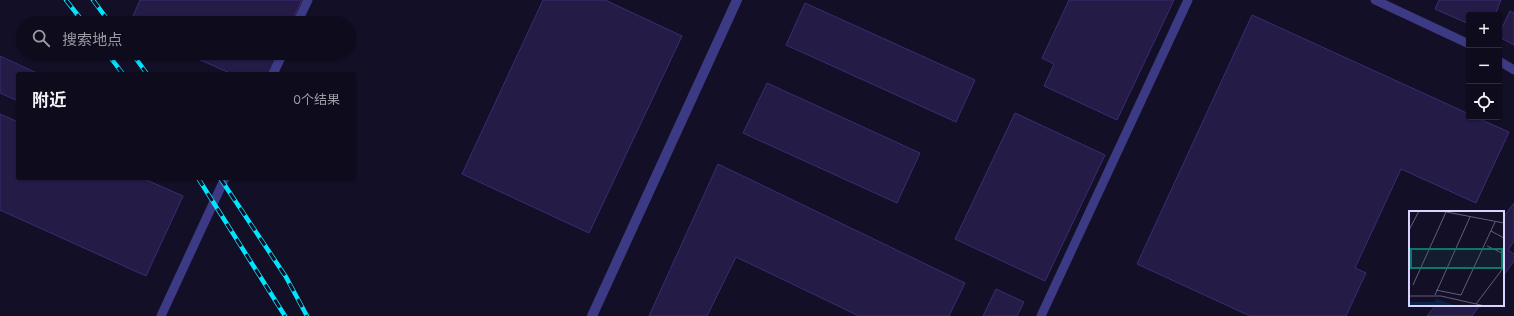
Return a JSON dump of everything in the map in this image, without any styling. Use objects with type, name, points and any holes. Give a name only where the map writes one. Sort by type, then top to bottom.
[{"type":"street","points":[[592,316],[737,0]]},
{"type":"lane","points":[[300,16],[308,0]]},
{"type":"lane","points":[[1041,316],[1188,0]]},
{"type":"lane","points":[[1375,0],[1466,43]]},
{"type":"lane","points":[[274,72],[280,60]]},
{"type":"lane","points":[[1502,63],[1514,70]]},
{"type":"lane","points":[[162,316],[224,180]]},
{"type":"building","points":[[140,0],[302,0],[294,16],[133,16]]},
{"type":"building","points":[[543,0],[605,0],[682,36],[589,233],[462,174]]},
{"type":"building","points":[[1069,0],[1174,0],[1117,120],[1044,86],[1054,64],[1042,58]]},
{"type":"building","points":[[1439,0],[1501,0],[1496,12],[1466,12],[1466,23],[1435,9]]},
{"type":"building","points":[[805,3],[975,80],[956,122],[786,45]]},
{"type":"building","points":[[1510,11],[1514,13],[1514,45],[1502,39],[1502,28]]},
{"type":"building","points":[[1252,15],[1466,113],[1466,120],[1482,120],[1509,132],[1476,203],[1401,169],[1355,268],[1366,273],[1346,316],[1250,316],[1137,264]]},
{"type":"building","points":[[0,56],[35,72],[16,72],[16,100],[0,93]]},
{"type":"building","points":[[201,60],[275,60],[269,72],[228,72]]},
{"type":"building","points":[[767,83],[920,153],[897,203],[743,133]]},
{"type":"building","points":[[1015,113],[1105,155],[1045,281],[955,239]]},
{"type":"building","points":[[0,114],[16,121],[16,180],[147,180],[183,196],[146,276],[0,210]]},
{"type":"building","points":[[718,164],[965,283],[949,316],[859,316],[736,257],[707,316],[649,316]]},
{"type":"building","points":[[1514,203],[1514,241],[1508,250],[1514,254],[1514,261],[1504,275],[1504,217]]},
{"type":"building","points":[[996,289],[1024,302],[1017,316],[983,316]]},
{"type":"building","points":[[1435,306],[1479,306],[1472,316],[1427,316]]},
{"type":"railway","points":[[66,0],[79,16]]},
{"type":"railway","points":[[93,0],[105,16]]},
{"type":"railway","points":[[112,60],[121,72]]},
{"type":"railway","points":[[137,60],[146,72]]},
{"type":"railway","points":[[199,180],[285,316]]},
{"type":"railway","points":[[221,180],[286,277],[307,316]]}]
